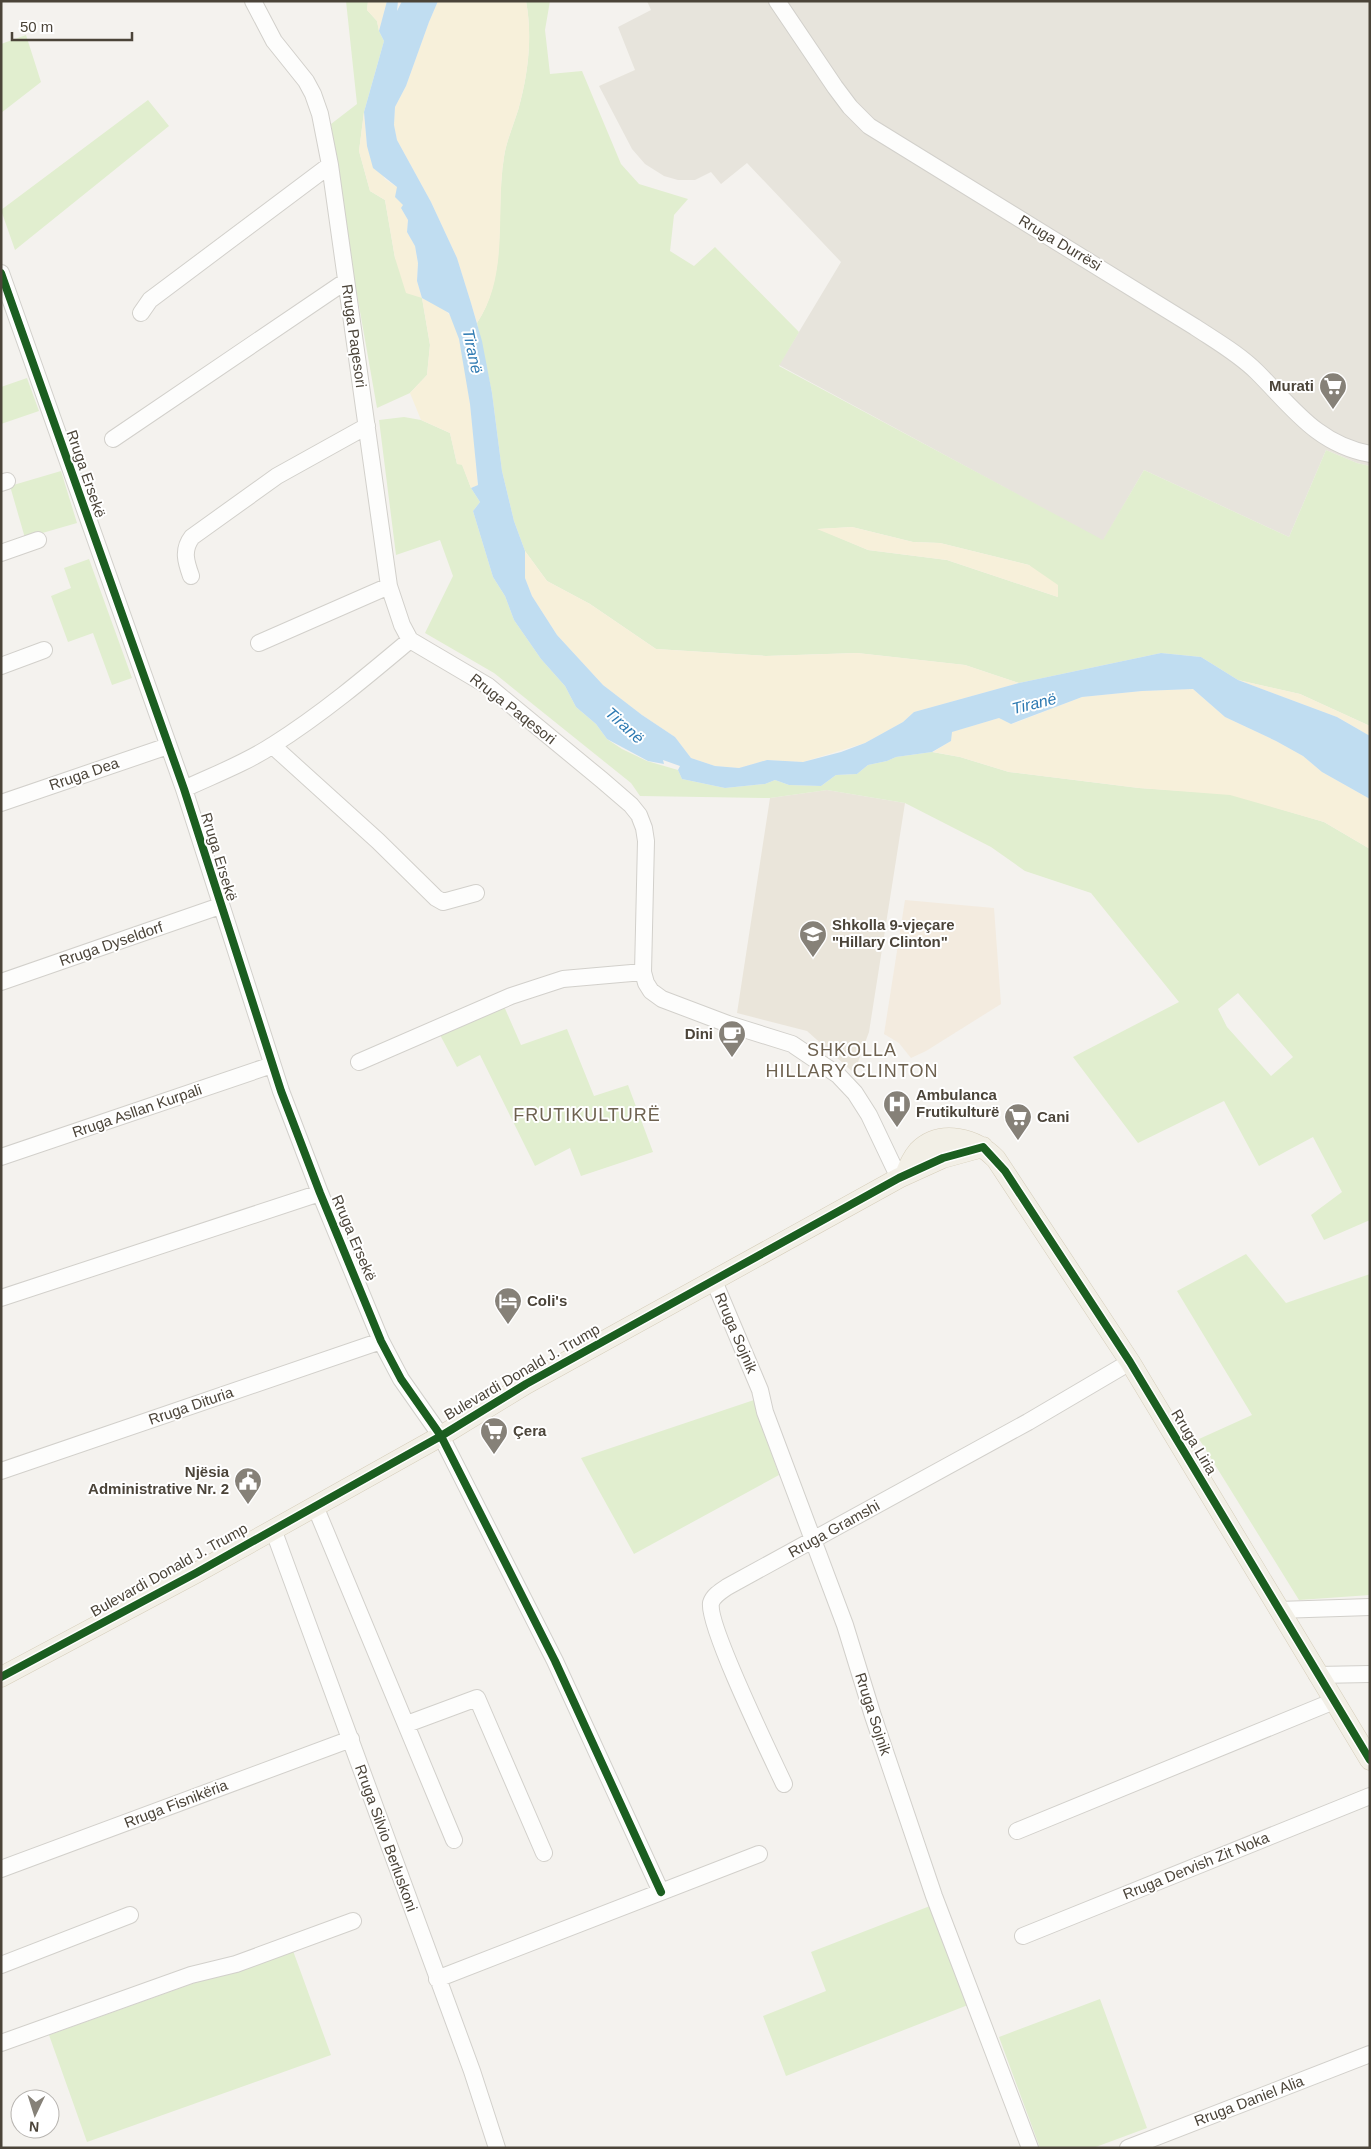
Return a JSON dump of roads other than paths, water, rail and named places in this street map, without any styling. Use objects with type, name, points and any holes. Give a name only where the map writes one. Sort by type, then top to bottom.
[{"type":"main road","name":"Rruga Liria","points":[[902,1177],[916,1154],[930,1143],[944,1139],[962,1139],[983,1147],[1005,1172],[1130,1362],[1317,1676],[1370,1760]]},
{"type":"main road","name":"Bulevardi Donald J. Trump","points":[[1,1677],[196,1573],[441,1436],[505,1396],[902,1177]]},
{"type":"street","name":"Rruga Paqesori","points":[[253,1],[274,41],[306,81],[320,114],[330,165],[389,586],[402,625],[410,640],[488,686],[602,780],[631,805],[639,815],[646,841],[643,972],[646,983],[651,991],[662,999],[728,1024],[792,1044],[838,1075],[855,1092],[902,1177]]},
{"type":"street","name":"Rruga Durrësi","points":[[777,1],[834,87],[850,107],[870,126],[905,150],[1152,298],[1195,326],[1249,366],[1301,419],[1326,438],[1347,448],[1370,454]]},
{"type":"street","points":[[140,313],[150,300],[330,165]]},
{"type":"street","name":"Rruga Ersekë","points":[[1,273],[184,789],[272,1065],[320,1194],[382,1341],[401,1379],[441,1436],[555,1661],[661,1892]]},
{"type":"street","points":[[113,440],[346,281]]},
{"type":"street","points":[[191,576],[185,554],[186,545],[192,537],[277,476],[367,426]]},
{"type":"street","points":[[1,553],[38,540]]},
{"type":"street","points":[[259,643],[389,586]]},
{"type":"street","points":[[184,789],[273,746],[362,680],[410,640]]},
{"type":"street","points":[[1,666],[44,650]]},
{"type":"street","name":"Rruga Dea","points":[[1,803],[168,746]]},
{"type":"street","points":[[273,746],[378,841],[436,898],[443,902],[476,893]]},
{"type":"street","name":"Rruga Dyseldorf","points":[[1,982],[220,906]]},
{"type":"street","points":[[359,1062],[510,996],[563,979],[643,972]]},
{"type":"street","name":"Rruga Asllan Kurpali","points":[[1,1157],[272,1065]]},
{"type":"street","points":[[1,1298],[320,1194]]},
{"type":"street","name":"Rruga Sojnik","points":[[714,1281],[760,1390],[765,1412],[845,1625],[873,1716],[934,1896],[1030,2148]]},
{"type":"street","name":"Rruga Dituria","points":[[1,1471],[382,1341]]},
{"type":"street","name":"Rruga Gramshi","points":[[784,1784],[721,1644],[711,1612],[711,1602],[716,1595],[727,1587],[1028,1422],[1130,1362]]},
{"type":"street","points":[[315,1506],[454,1840]]},
{"type":"street","name":"Rruga Silvio Berluskoni","points":[[273,1529],[472,2071],[496,2148]]},
{"type":"street","points":[[1278,1610],[1370,1607]]},
{"type":"street","points":[[1317,1676],[1370,1674]]},
{"type":"street","points":[[407,1724],[477,1698],[544,1853]]},
{"type":"street","points":[[1017,1831],[1334,1701]]},
{"type":"street","name":"Rruga Fisnikëria","points":[[1,1869],[351,1739]]},
{"type":"street","name":"Rruga Dervish Zit Noka","points":[[1023,1936],[1370,1796]]},
{"type":"street","points":[[437,1979],[759,1854]]},
{"type":"street","points":[[1,1964],[130,1914]]},
{"type":"street","points":[[1,2043],[191,1975],[236,1964],[353,1921]]},
{"type":"street","name":"Rruga Daniel Alia","points":[[1128,2148],[1370,2054]]},
{"type":"water","name":"Tiranë","points":[[387,1],[398,1],[397,11],[402,1],[438,1],[406,86],[395,107],[394,125],[397,140],[431,202],[457,258],[471,303],[482,341],[492,393],[502,471],[514,521],[525,551],[525,578],[532,596],[557,635],[603,685],[675,737],[691,758],[715,766],[739,768],[767,760],[803,762],[841,752],[865,743],[903,722],[914,712],[1019,683],[1161,653],[1201,657],[1238,680],[1337,717],[1370,736],[1370,799],[1322,772],[1303,756],[1225,717],[1193,689],[1142,691],[1082,697],[1011,724],[999,718],[952,732],[951,741],[932,752],[896,757],[868,765],[857,774],[836,775],[821,786],[789,785],[775,780],[765,784],[725,788],[682,779],[678,770],[680,766],[663,760],[664,764],[648,761],[607,739],[596,724],[576,707],[565,686],[541,659],[514,620],[505,596],[493,577],[473,511],[480,502],[471,488],[478,485],[470,404],[459,339],[449,313],[422,298],[417,281],[418,263],[415,246],[407,232],[408,220],[401,208],[403,205],[395,197],[397,187],[373,168],[367,146],[364,112],[384,41],[379,31]]},
{"type":"place","name":"Murati","points":[[1333,410]]},
{"type":"place","name":"Shkolla 9-vjeçare \"Hillary Clinton\"","points":[[813,958]]},
{"type":"place","name":"Dini","points":[[732,1058]]},
{"type":"place","name":"Ambulanca Frutikulturë","points":[[897,1128]]},
{"type":"place","name":"Cani","points":[[1018,1141]]},
{"type":"place","name":"Coli's","points":[[508,1325]]},
{"type":"place","name":"Çera","points":[[494,1455]]},
{"type":"place","name":"Njësia Administrative Nr. 2","points":[[248,1505]]},
{"type":"district","name":"SHKOLLA HILLARY CLINTON","points":[[852,1060]]},
{"type":"district","name":"FRUTIKULTURË","points":[[587,1115]]}]
